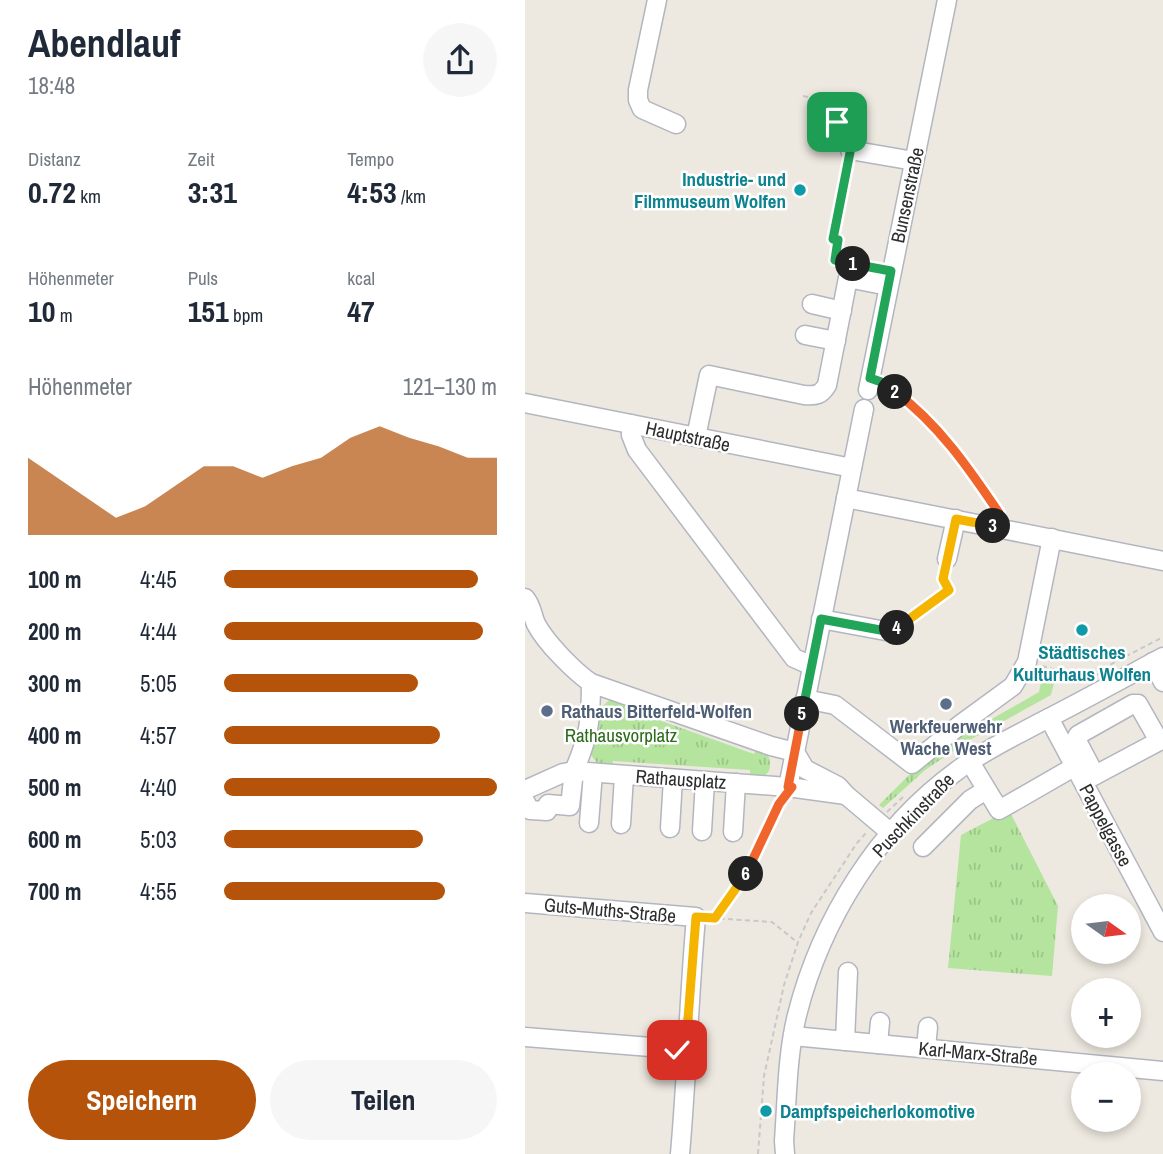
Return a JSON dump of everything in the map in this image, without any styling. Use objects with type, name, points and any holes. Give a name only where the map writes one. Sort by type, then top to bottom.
[{"type":"street","points":[[657,0],[638,100],[642,109],[676,124]]},
{"type":"street","name":"Bunsenstraße","points":[[869,384],[913,161],[925,138],[947,0]]},
{"type":"street","points":[[850,150],[913,161]]},
{"type":"street","points":[[696,438],[709,375],[814,396],[822,393],[827,385],[848,278],[888,286]]},
{"type":"street","points":[[812,304],[842,311]]},
{"type":"street","points":[[805,335],[836,341]]},
{"type":"street","name":"Hauptstraße","points":[[525,403],[852,468]]},
{"type":"street","points":[[846,795],[790,787],[805,699],[864,409]]},
{"type":"street","points":[[631,424],[631,435],[637,450],[794,657],[799,662],[812,666]]},
{"type":"street","points":[[846,498],[956,519],[997,520],[1052,538],[1163,561]]},
{"type":"street","points":[[947,559],[956,519]]},
{"type":"street","points":[[805,699],[835,705],[912,764],[1013,686],[1027,662],[1052,538]]},
{"type":"street","points":[[525,598],[537,625],[575,672],[591,682],[771,746],[795,752],[806,769],[838,786],[885,827]]},
{"type":"street","points":[[821,619],[891,632]]},
{"type":"street","points":[[1158,659],[1163,682]]},
{"type":"street","name":"Puschkinstraße","points":[[782,1150],[793,1036],[811,971],[837,912],[885,827],[970,762],[1158,659]]},
{"type":"street","points":[[525,801],[530,810],[547,811],[548,804],[570,806],[574,771],[589,730],[591,682]]},
{"type":"street","points":[[970,762],[999,810],[1084,775],[1161,740],[1138,704],[1133,704],[1078,735],[1076,739],[1084,775]]},
{"type":"street","name":"Pappelgasse","points":[[1049,718],[1084,775],[1163,932]]},
{"type":"street","name":"Rathausplatz","points":[[525,790],[563,773],[574,771],[790,787]]},
{"type":"street","points":[[589,824],[593,773]]},
{"type":"street","points":[[621,824],[624,776]]},
{"type":"street","points":[[670,828],[673,779]]},
{"type":"street","points":[[702,831],[705,781]]},
{"type":"street","points":[[733,832],[736,783]]},
{"type":"street","points":[[923,847],[970,800],[986,790]]},
{"type":"street","name":"Guts-Muths-Straße","points":[[525,902],[696,917]]},
{"type":"street","points":[[680,1154],[696,917]]},
{"type":"street","points":[[845,1041],[848,972]]},
{"type":"street","points":[[878,1044],[880,1022]]},
{"type":"street","points":[[926,1048],[928,1027]]},
{"type":"street","name":"Karl-Marx-Straße","points":[[793,1036],[1163,1071]]},
{"type":"street","points":[[525,1037],[688,1050]]},
{"type":"path","points":[[803,96],[831,102],[829,110],[837,122],[855,127],[833,239],[838,240],[835,260],[857,264]]},
{"type":"path","points":[[869,384],[884,383],[915,406],[971,471],[997,520]]},
{"type":"path","points":[[891,632],[949,590],[943,579],[947,559]]},
{"type":"path","points":[[1081,684],[1113,663],[1163,637]]},
{"type":"path","points":[[1027,662],[1091,679]]},
{"type":"path","points":[[715,918],[743,880],[779,804],[790,787]]},
{"type":"path","points":[[758,1154],[764,1076],[798,942],[811,913],[857,843],[885,827],[906,794]]},
{"type":"path","points":[[696,917],[772,922],[798,942]]},
{"type":"green space","points":[[1044,668],[1057,670],[1051,695],[966,742],[924,771],[883,808],[879,805],[919,765],[962,736],[1039,692]]},
{"type":"green space","name":"Rathausvorplatz","points":[[617,697],[627,700],[625,708],[754,754],[758,746],[768,756],[769,771],[763,778],[750,780],[750,770],[613,761],[611,771],[600,767],[591,755],[595,720],[603,706]]},
{"type":"green space","points":[[1009,810],[1058,906],[1052,976],[948,968],[961,835]]},
{"type":"place","name":"Industrie- und Filmmuseum Wolfen","points":[[800,190]]},
{"type":"place","name":"Städtisches Kulturhaus Wolfen","points":[[1082,630]]},
{"type":"place","name":"Werkfeuerwehr Wache West","points":[[946,704]]},
{"type":"place","name":"Rathaus Bitterfeld-Wolfen","points":[[547,711]]},
{"type":"place","name":"Dampfspeicherlokomotive","points":[[766,1111]]},
{"type":"route","points":[[677,1050],[688,1050],[689,998],[696,917],[715,918],[743,880],[779,804],[792,787],[788,787],[821,619],[891,632],[949,590],[943,579],[956,519],[996,526],[999,513],[971,471],[915,406],[884,383],[870,378],[891,271],[835,260],[838,240],[833,239],[855,127],[837,122]]}]
